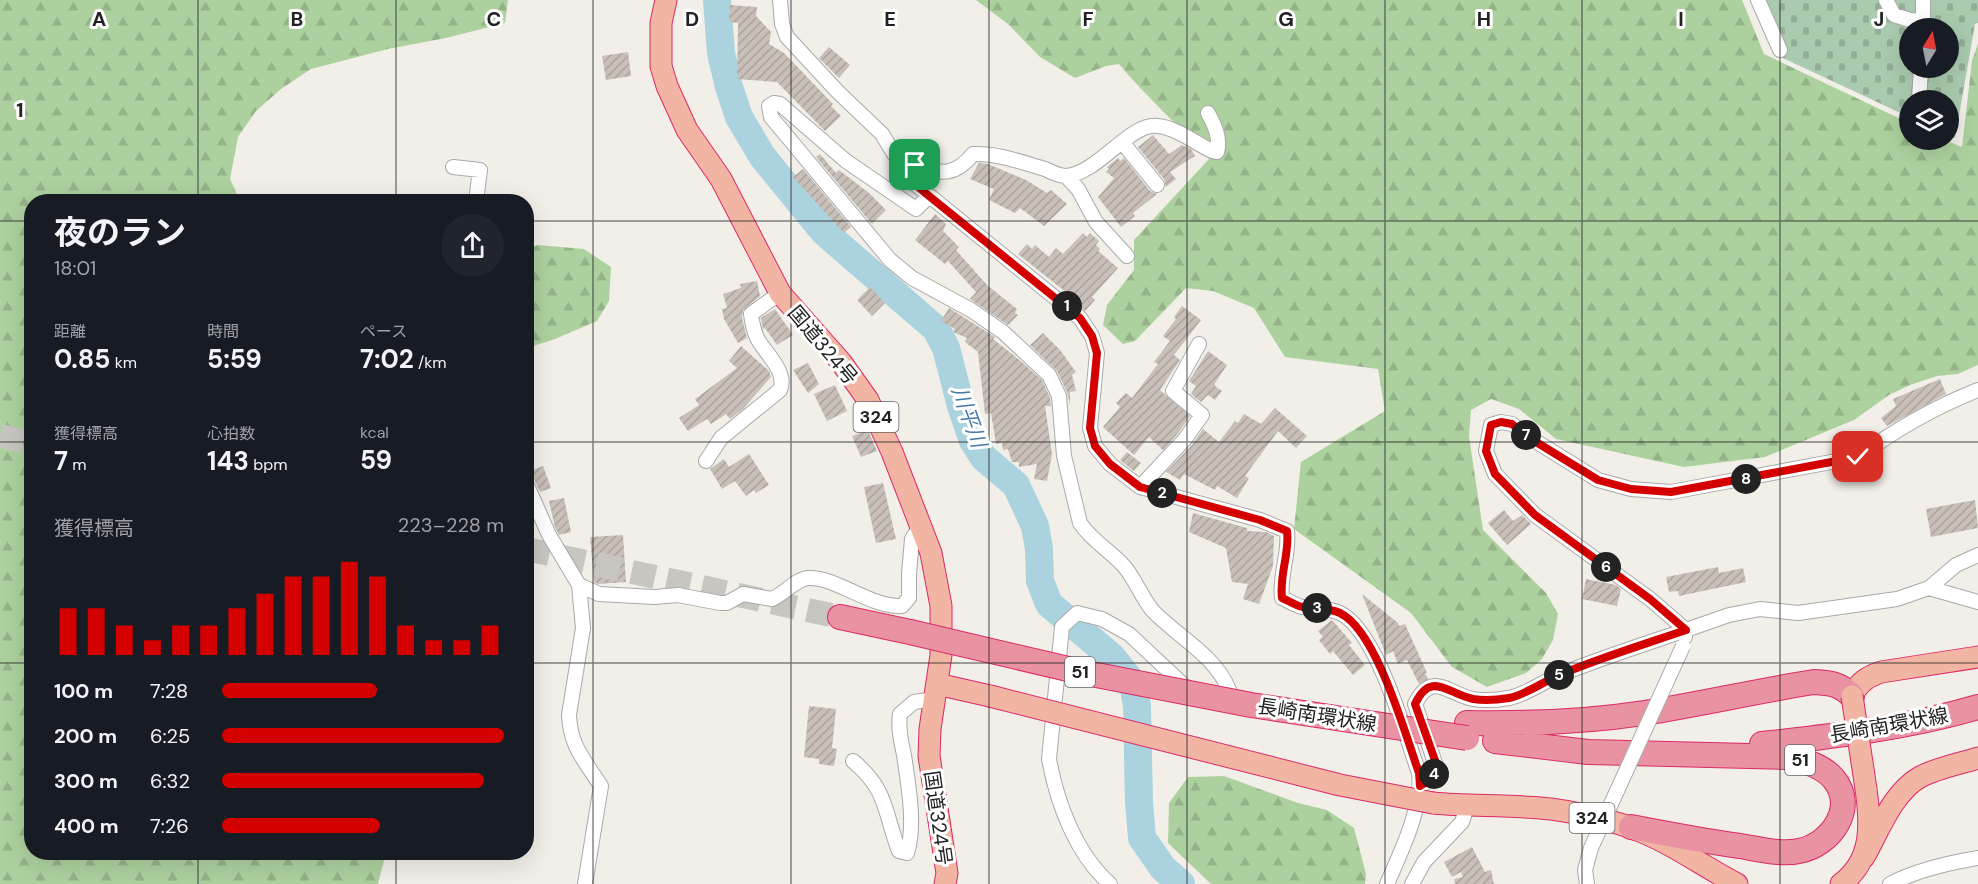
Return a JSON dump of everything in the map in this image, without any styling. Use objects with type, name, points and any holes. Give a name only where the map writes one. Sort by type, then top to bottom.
[{"type":"highway","name":"国道324号","points":[[666,0],[661,41],[662,66],[667,86],[687,130],[721,179],[780,293],[841,362],[868,400],[892,452],[931,554],[941,606],[941,655],[930,729],[929,756],[945,862],[945,884]]},
{"type":"highway","name":"長崎南環状線","points":[[840,617],[1081,672],[1251,705],[1358,716],[1467,731],[1495,741],[1662,748],[1750,745],[1884,730],[1949,716],[1978,707]]},
{"type":"highway","points":[[1864,857],[1870,826],[1852,696],[1857,685],[1867,677],[1881,672],[1978,657]]},
{"type":"highway","name":"51","points":[[1467,731],[1644,713],[1814,682],[1831,683],[1843,687],[1852,696]]},
{"type":"highway","name":"324","points":[[936,692],[990,696],[1340,785],[1427,794],[1467,806],[1554,810],[1631,828],[1662,840],[1737,884]]},
{"type":"highway","name":"51","points":[[1495,741],[1588,752],[1788,757],[1806,761],[1833,779],[1840,791],[1842,804],[1835,830],[1826,840],[1798,852],[1753,848],[1631,828]]},
{"type":"highway","points":[[1841,884],[1856,870],[1897,799],[1906,788],[1919,777],[1978,758]]},
{"type":"street","points":[[780,0],[782,24],[787,37],[837,91],[882,134],[910,180],[1080,318],[1092,336],[1097,353],[1090,428],[1095,446],[1110,464],[1140,487],[1260,520],[1287,531],[1288,540],[1280,587],[1282,598],[1299,606],[1332,610],[1342,614],[1366,641],[1390,689],[1427,794]]},
{"type":"street","points":[[1758,0],[1780,50]]},
{"type":"street","points":[[1886,0],[1894,15],[1904,18]]},
{"type":"street","points":[[1923,0],[1923,18]]},
{"type":"street","points":[[929,196],[916,209],[846,161],[780,104],[774,103],[769,106],[771,117],[890,260],[912,278],[971,310],[1003,332],[1049,375],[1059,396],[1064,456],[1080,524],[1085,532],[1124,566],[1151,609],[1213,663],[1223,675],[1229,690],[1219,704],[1208,703],[1200,700],[1129,634],[1102,619],[1077,613],[1062,627],[1049,759],[1067,818],[1082,849],[1097,873],[1110,884]]},
{"type":"street","points":[[1066,176],[1087,169],[1142,129],[1158,126],[1172,130],[1217,152],[1219,140],[1208,112]]},
{"type":"street","points":[[1122,142],[1157,185]]},
{"type":"street","points":[[900,163],[942,172],[954,170],[963,165],[973,154],[990,154],[1066,176],[1078,189],[1096,222],[1127,255]]},
{"type":"street","points":[[453,166],[480,170],[477,194]]},
{"type":"street","points":[[706,461],[721,438],[782,386],[780,372],[756,336],[751,314],[780,293]]},
{"type":"street","points":[[1140,487],[1185,439],[1202,415],[1173,391],[1199,344]]},
{"type":"street","points":[[1686,630],[1650,599],[1535,515],[1495,474],[1486,451],[1491,425],[1501,422],[1512,424],[1528,437],[1598,480],[1631,489],[1671,492],[1858,457],[1928,412],[1978,390]]},
{"type":"street","points":[[534,501],[549,535],[579,585],[583,628],[569,715],[570,727],[579,755],[601,786],[585,884]]},
{"type":"street","points":[[579,585],[599,594],[654,597],[678,595],[727,603],[743,594],[772,599],[807,578],[822,580],[893,606],[902,606],[909,598],[912,539],[921,525]]},
{"type":"street","points":[[1387,884],[1412,821],[1436,772],[1436,763],[1415,704],[1420,694],[1429,687],[1440,685],[1471,699],[1488,700],[1512,697],[1563,673],[1729,615],[1760,609],[1797,613],[1896,599],[1929,588],[1956,565],[1978,555]]},
{"type":"street","points":[[1929,588],[1978,602]]},
{"type":"street","points":[[1587,884],[1585,870],[1591,848],[1683,646],[1686,630]]},
{"type":"street","points":[[853,761],[870,775],[878,788],[899,851],[907,853],[911,840],[907,777],[899,725],[900,714],[914,702],[936,692]]},
{"type":"street","points":[[1412,884],[1424,862],[1462,822],[1467,806]]},
{"type":"street","points":[[1890,884],[1954,862],[1978,858]]},
{"type":"green space","points":[[0,0],[508,0],[505,23],[311,69],[281,89],[256,111],[238,137],[230,179],[237,194],[24,194],[24,860],[384,860],[378,884],[0,884]]},
{"type":"green space","points":[[976,0],[1742,0],[1764,54],[1899,118],[1899,150],[1959,150],[1959,146],[1962,147],[1972,61],[1978,43],[1978,365],[1958,374],[1937,376],[1910,385],[1889,395],[1854,420],[1765,457],[1684,467],[1556,439],[1519,409],[1491,399],[1471,410],[1469,436],[1483,530],[1546,593],[1558,614],[1553,640],[1542,659],[1526,673],[1487,687],[1452,667],[1411,613],[1294,529],[1301,462],[1385,411],[1378,369],[1285,357],[1254,308],[1213,291],[1186,288],[1135,341],[1123,344],[1103,325],[1107,305],[1134,270],[1134,240],[1209,159],[1119,64],[1106,66],[1075,78],[1040,57],[1008,24]]},
{"type":"green space","points":[[1752,0],[1978,0],[1978,23],[1975,24],[1959,115],[1959,90],[1899,90],[1899,112],[1774,54]]},
{"type":"green space","points":[[534,246],[584,249],[611,267],[609,301],[597,321],[534,346]]},
{"type":"green space","points":[[1224,776],[1298,803],[1327,810],[1354,828],[1366,874],[1365,884],[1211,884],[1168,843],[1169,803],[1188,777]]},
{"type":"building","points":[[730,5],[757,7],[756,16],[771,32],[769,44],[784,53],[833,104],[831,106],[841,116],[825,131],[777,82],[737,79],[738,23],[729,22]]},
{"type":"building","points":[[829,47],[850,65],[839,78],[819,58]]},
{"type":"building","points":[[628,52],[631,76],[606,80],[602,56]]},
{"type":"building","points":[[1153,135],[1169,154],[1182,145],[1191,149],[1195,156],[1170,172],[1176,179],[1166,187],[1164,179],[1138,147]]},
{"type":"building","points":[[820,154],[836,173],[839,170],[869,193],[886,210],[872,224],[816,157]]},
{"type":"building","points":[[1118,158],[1120,161],[1124,158],[1150,191],[1157,194],[1133,213],[1135,216],[1121,227],[1098,197],[1114,178],[1106,172],[1109,169],[1107,167]]},
{"type":"building","points":[[979,163],[988,164],[1026,180],[1047,193],[1051,190],[1067,204],[1044,226],[1020,208],[1015,213],[989,200],[994,189],[970,179]]},
{"type":"building","points":[[803,169],[851,227],[844,233],[793,177]]},
{"type":"building","points":[[935,214],[946,224],[943,231],[959,247],[956,250],[987,285],[1017,309],[1015,313],[1018,315],[1008,325],[970,299],[976,292],[948,261],[945,264],[915,240]]},
{"type":"building","points":[[1083,233],[1087,237],[1090,233],[1099,241],[1096,245],[1100,249],[1098,251],[1118,268],[1092,297],[1095,300],[1085,311],[1071,299],[1072,297],[1018,254],[1027,244],[1032,249],[1035,245],[1049,257],[1056,248],[1063,254]]},
{"type":"building","points":[[757,281],[760,296],[743,310],[742,318],[747,338],[738,343],[724,319],[722,309],[727,308],[723,294],[741,288],[740,284]]},
{"type":"building","points":[[870,287],[885,303],[872,316],[857,300]]},
{"type":"building","points":[[1182,306],[1201,320],[1174,355],[1180,360],[1160,390],[1190,416],[1163,450],[1149,437],[1134,455],[1103,427],[1120,407],[1116,403],[1126,393],[1132,398],[1158,364],[1154,362],[1170,341],[1163,336],[1176,319],[1174,317]]},
{"type":"building","points":[[949,308],[995,337],[993,339],[1042,380],[1051,406],[1045,406],[1052,454],[1047,481],[1034,479],[1037,464],[1019,467],[1019,462],[1012,462],[1008,449],[1003,450],[1002,443],[996,444],[991,413],[985,414],[978,352],[965,342],[967,338],[953,332],[955,329],[941,321]]},
{"type":"building","points":[[775,309],[793,335],[777,345],[765,328],[763,329],[761,318]]},
{"type":"building","points":[[1043,333],[1060,350],[1076,372],[1072,375],[1076,391],[1070,392],[1070,405],[1067,392],[1057,371],[1030,345]]},
{"type":"building","points":[[741,346],[769,371],[771,377],[743,409],[730,419],[726,414],[711,424],[707,419],[688,431],[679,418],[699,405],[695,399],[737,368],[729,361]]},
{"type":"building","points":[[1208,351],[1227,365],[1215,383],[1215,386],[1222,391],[1215,400],[1208,395],[1201,402],[1191,394],[1196,386],[1189,381]]},
{"type":"building","points":[[808,363],[819,384],[808,393],[793,370]]},
{"type":"building","points":[[1940,379],[1946,394],[1887,426],[1881,418],[1896,406],[1893,399]]},
{"type":"building","points":[[835,385],[847,411],[827,421],[814,394]]},
{"type":"building","points":[[1275,408],[1307,436],[1296,448],[1278,431],[1245,476],[1249,478],[1237,498],[1217,486],[1215,490],[1184,474],[1180,480],[1166,472],[1192,445],[1203,429],[1219,442],[1235,421],[1238,423],[1244,414],[1261,424]]},
{"type":"building","points":[[868,430],[877,451],[861,457],[852,436]]},
{"type":"building","points":[[1127,452],[1141,463],[1134,471],[1120,460]]},
{"type":"building","points":[[749,454],[769,485],[756,493],[754,490],[746,496],[735,481],[722,489],[710,469],[724,459],[729,467]]},
{"type":"building","points":[[543,466],[551,488],[540,492],[534,479],[534,469]]},
{"type":"building","points":[[883,483],[896,539],[876,543],[864,487]]},
{"type":"building","points":[[564,498],[571,532],[559,535],[549,501]]},
{"type":"building","points":[[1975,500],[1978,528],[1931,537],[1926,509]]},
{"type":"building","points":[[1504,510],[1513,521],[1522,515],[1531,524],[1507,545],[1488,523]]},
{"type":"building","points":[[1193,513],[1247,528],[1247,531],[1266,532],[1274,536],[1273,566],[1259,604],[1243,599],[1248,584],[1232,582],[1226,548],[1189,532]]},
{"type":"building","points":[[623,535],[626,582],[598,584],[594,582],[590,537]]},
{"type":"building","points":[[1718,567],[1719,573],[1743,568],[1746,582],[1679,596],[1678,591],[1669,592],[1666,577]]},
{"type":"building","points":[[1586,579],[1616,585],[1621,589],[1617,606],[1582,599]]},
{"type":"building","points":[[1362,594],[1399,626],[1405,624],[1428,679],[1419,684],[1407,660],[1398,664],[1393,651],[1386,655]]},
{"type":"building","points":[[1332,620],[1352,643],[1349,645],[1365,665],[1353,675],[1333,651],[1330,654],[1319,640],[1323,637],[1318,631]]},
{"type":"building","points":[[809,706],[836,709],[832,748],[837,749],[834,766],[819,764],[819,759],[804,757]]},
{"type":"building","points":[[1472,847],[1485,872],[1491,870],[1494,884],[1455,884],[1454,879],[1463,877],[1461,872],[1452,877],[1444,862]]},
{"type":"waterway","name":"川平川","points":[[717,0],[721,53],[729,87],[739,117],[762,156],[824,232],[936,329],[946,348],[973,441],[984,458],[1016,485],[1035,526],[1039,549],[1040,581],[1049,604],[1112,657],[1133,683],[1137,706],[1142,838],[1163,868],[1181,884]]},
{"type":"tunnel","points":[[0,436],[24,441]]},
{"type":"tunnel","points":[[534,551],[840,617]]},
{"type":"route","points":[[915,165],[900,163],[910,180],[1080,318],[1092,336],[1097,353],[1090,428],[1095,446],[1110,464],[1140,487],[1260,520],[1287,531],[1288,540],[1280,587],[1282,598],[1299,606],[1332,610],[1342,614],[1352,622],[1366,641],[1390,689],[1419,773],[1420,786],[1431,780],[1436,772],[1436,763],[1415,704],[1420,694],[1429,687],[1440,685],[1471,699],[1488,700],[1512,697],[1563,673],[1686,630],[1650,599],[1535,515],[1495,474],[1486,451],[1491,425],[1501,422],[1512,424],[1528,437],[1598,480],[1631,489],[1671,492],[1858,457]]}]
